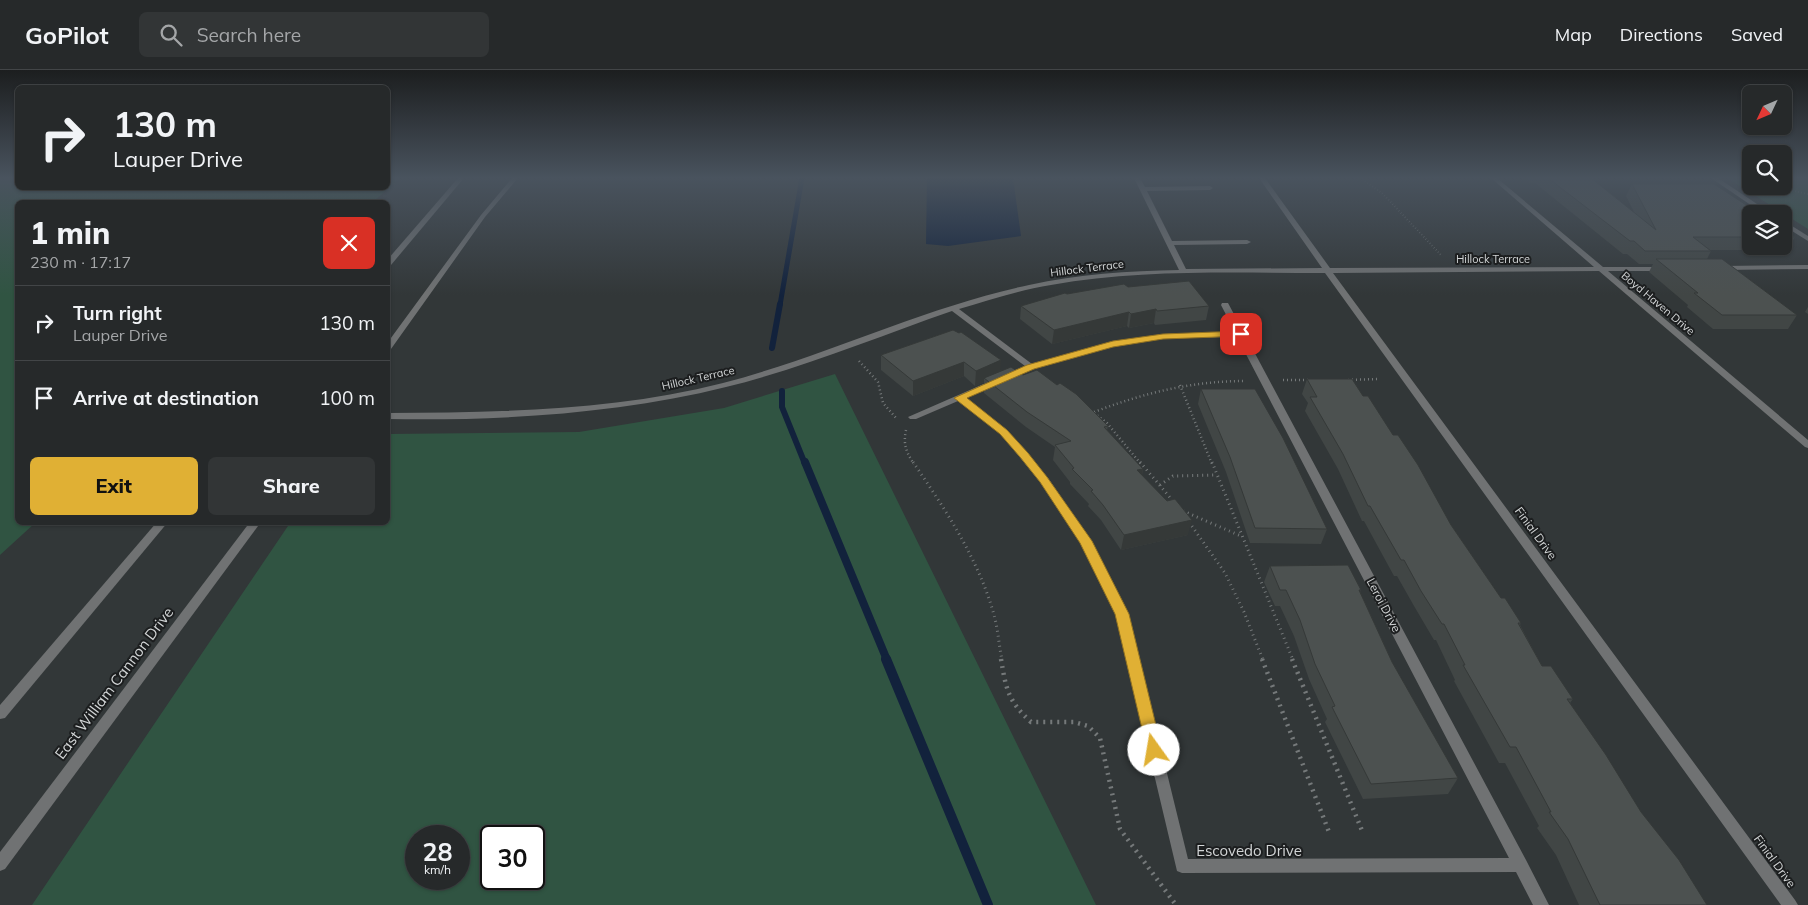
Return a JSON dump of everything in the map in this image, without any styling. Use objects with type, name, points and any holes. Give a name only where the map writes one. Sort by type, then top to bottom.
[{"type":"street","points":[[390,262],[428,217]]},
{"type":"street","points":[[390,344],[483,217]]},
{"type":"street","points":[[1156,217],[1183,271]]},
{"type":"street","name":"Finial Drive","points":[[1289,217],[1790,905]]},
{"type":"street","name":"Boyd Haven Drive","points":[[1540,217],[1808,445]]},
{"type":"street","points":[[1792,228],[1808,239]]},
{"type":"street","points":[[1169,243],[1247,242]]},
{"type":"street","points":[[1708,268],[1808,267]]},
{"type":"street","name":"Hillock Terrace","points":[[390,416],[532,413],[590,409],[667,398],[744,379],[1029,286],[1080,279],[1183,271],[1328,272],[1668,269]]},
{"type":"street","name":"Leroi Drive","points":[[1225,305],[1541,905]]},
{"type":"street","points":[[954,309],[1031,367]]},
{"type":"street","points":[[913,417],[1031,367],[1121,343],[1163,336],[1241,334]]},
{"type":"street","name":"Escovedo Drive","points":[[960,398],[1004,432],[1044,480],[1086,541],[1122,614],[1182,866],[1520,865]]},
{"type":"street","points":[[0,714],[160,525]]},
{"type":"street","name":"East William Cannon Drive","points":[[0,864],[254,525]]},
{"type":"path","points":[[1404,217],[1447,261]]},
{"type":"path","points":[[859,360],[878,382],[878,394],[882,405],[907,428],[904,439],[906,452],[937,497],[975,565],[994,615],[1006,687],[1016,708],[1031,722],[1074,722],[1088,726],[1100,738],[1120,829],[1176,905]]},
{"type":"path","points":[[1339,380],[1377,379]]},
{"type":"path","points":[[1282,380],[1311,380]]},
{"type":"path","points":[[1094,412],[1137,395],[1180,385],[1253,381]]},
{"type":"path","points":[[1180,385],[1363,832]]},
{"type":"path","points":[[1087,407],[1106,423],[1176,504]]},
{"type":"path","points":[[1160,485],[1173,476],[1217,475]]},
{"type":"path","points":[[1242,536],[1180,510],[1198,533],[1224,573],[1244,612],[1329,832]]},
{"type":"green space","points":[[0,217],[15,217],[15,525],[33,525],[0,555]]},
{"type":"green space","points":[[1792,217],[1808,217],[1808,229],[1792,219]]},
{"type":"green space","points":[[835,374],[1096,905],[32,905],[289,525],[390,525],[390,434],[579,432],[724,408]]},
{"type":"water","points":[[926,217],[1018,217],[1021,236],[948,246],[926,244]]},
{"type":"building","points":[[1599,217],[1640,217],[1656,230],[1649,217],[1742,217],[1742,237],[1693,237],[1711,251],[1645,251],[1634,241],[1630,241]]},
{"type":"building","points":[[1656,259],[1722,259],[1797,315],[1722,315]]},
{"type":"building","points":[[1189,281],[1209,306],[1157,311],[1156,309],[1131,314],[1129,312],[1054,330],[1021,306],[1065,293],[1124,284],[1128,287]]},
{"type":"building","points":[[953,330],[961,332],[1001,360],[976,371],[964,362],[913,381],[881,355]]},
{"type":"building","points":[[1011,367],[1023,375],[1037,370],[1057,385],[1060,383],[1076,394],[1108,426],[1104,427],[1143,469],[1137,470],[1167,501],[1175,499],[1192,520],[1124,535],[1091,491],[1093,490],[1072,469],[1074,468],[1055,445],[1071,441],[1027,412],[984,378]]},
{"type":"building","points":[[1307,379],[1352,379],[1363,396],[1368,396],[1393,435],[1398,435],[1418,465],[1451,525],[1501,598],[1505,598],[1521,623],[1518,623],[1542,666],[1551,666],[1573,699],[1567,699],[1606,755],[1641,812],[1679,860],[1707,905],[1600,905],[1568,839],[1549,812],[1551,812],[1516,747],[1510,747],[1463,665],[1465,665],[1444,624],[1442,624],[1421,591],[1404,560],[1401,560],[1370,506],[1368,506],[1343,454],[1310,397],[1317,397]]},
{"type":"building","points":[[1201,389],[1255,389],[1283,438],[1327,529],[1255,528],[1230,457]]},
{"type":"building","points":[[1348,565],[1361,590],[1359,590],[1392,662],[1458,778],[1371,784],[1332,707],[1335,706],[1315,664],[1300,620],[1286,590],[1280,590],[1270,566]]},
{"type":"waterway","points":[[780,305],[795,217]]},
{"type":"waterway","points":[[772,348],[780,304]]},
{"type":"waterway","points":[[782,391],[782,407],[805,464]]},
{"type":"waterway","points":[[805,462],[887,660]]},
{"type":"waterway","points":[[886,659],[988,905]]},
{"type":"route","points":[[1154,750],[1122,614],[1086,541],[1044,480],[1004,432],[960,398],[997,380],[1031,367],[1113,344],[1163,336],[1241,334]]}]
